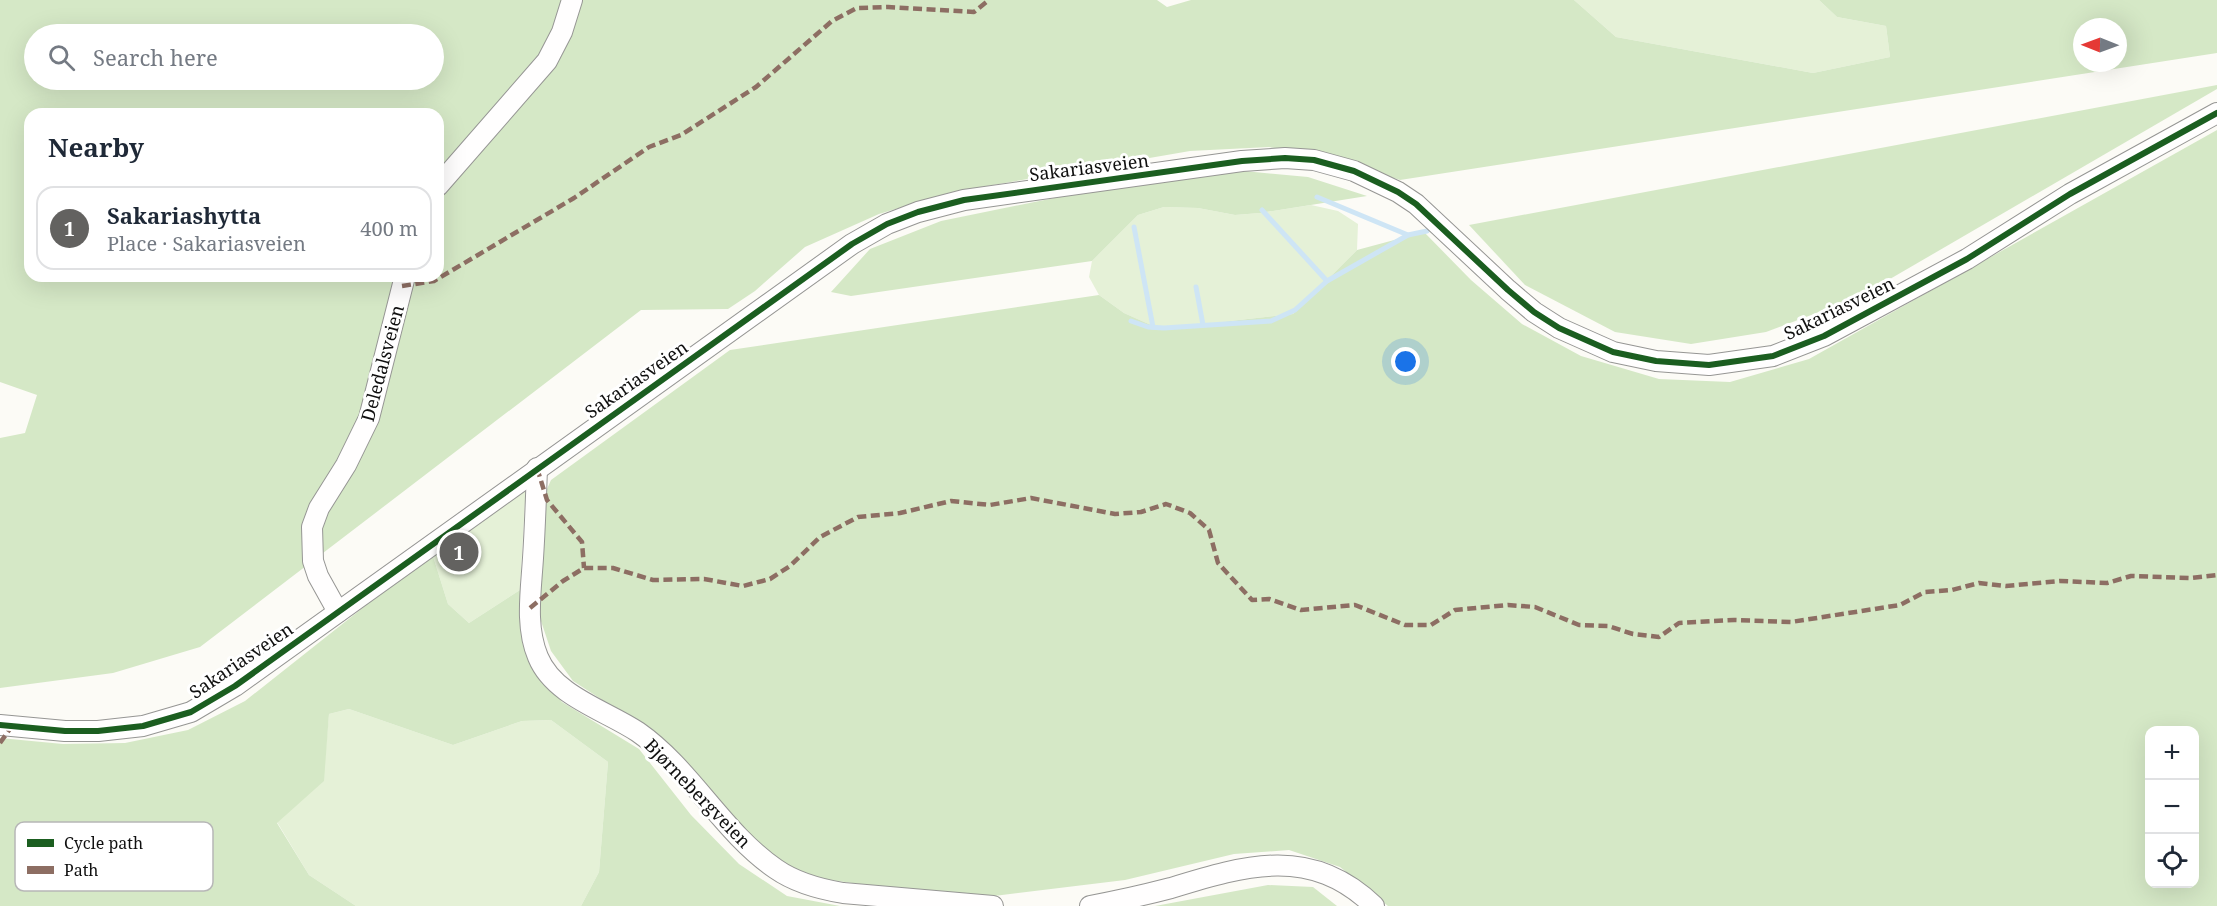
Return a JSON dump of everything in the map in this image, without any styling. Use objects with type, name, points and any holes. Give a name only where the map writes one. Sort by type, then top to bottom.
[{"type":"street","points":[[444,179],[547,61],[562,32],[572,0]]},
{"type":"street","name":"Sakariasveien","points":[[0,725],[65,731],[98,731],[143,726],[191,712],[234,686],[867,235],[918,212],[964,200],[1242,161],[1285,158],[1314,160],[1354,171],[1398,192],[1416,204],[1508,290],[1534,312],[1559,328],[1595,345],[1622,354],[1684,365],[1709,365],[1773,356],[1824,336],[1966,259],[2070,194],[2217,113]]},
{"type":"street","name":"Deledalsveien","points":[[338,612],[318,576],[313,561],[312,527],[319,508],[346,465],[369,418],[403,282]]},
{"type":"street","name":"Bjørnebergveien","points":[[537,468],[531,628],[538,658],[547,674],[584,701],[625,724],[649,741],[740,839],[777,870],[794,880],[843,893],[993,906]]},
{"type":"street","points":[[1090,906],[1133,898],[1235,869],[1276,864],[1312,869],[1329,875],[1361,893],[1374,906]]},
{"type":"green space","points":[[0,0],[1157,0],[1167,7],[1191,0],[1574,0],[1616,37],[1813,73],[1890,57],[1886,26],[1837,17],[1819,0],[2217,0],[2217,53],[2127,67],[2127,18],[2073,18],[2073,72],[2095,72],[1400,180],[1327,156],[1269,147],[1190,151],[952,192],[879,214],[805,247],[755,291],[728,309],[641,310],[200,647],[113,673],[0,688],[0,438],[25,433],[37,395],[0,382]]},
{"type":"green space","points":[[1574,0],[1819,0],[1837,17],[1886,26],[1890,57],[1813,73],[1616,37]]},
{"type":"green space","points":[[2217,85],[2217,89],[1859,297],[1766,332],[1691,344],[1615,332],[1525,285],[1469,225]]},
{"type":"green space","points":[[2217,130],[2217,906],[1388,906],[1340,867],[1289,850],[1234,854],[1125,880],[994,896],[882,887],[808,877],[773,866],[652,732],[573,681],[551,651],[536,606],[543,498],[551,480],[730,350],[1099,295],[1124,313],[1160,329],[1293,314],[1357,250],[1424,232],[1471,280],[1522,324],[1581,356],[1659,379],[1730,382],[1809,359]]},
{"type":"green space","points":[[1244,171],[1308,177],[1367,196],[1235,215],[1198,208],[1164,207],[1138,215],[1092,261],[851,296],[831,292],[870,249],[941,221],[1074,194]]},
{"type":"green space","points":[[1311,205],[1338,211],[1358,224],[1357,250],[1293,314],[1160,329],[1124,313],[1099,295],[1089,277],[1092,261],[1138,215],[1164,207],[1198,208],[1235,215]]},
{"type":"green space","points":[[526,483],[520,590],[469,623],[448,604],[432,553]]},
{"type":"green space","points":[[432,553],[448,604],[469,623],[520,590],[523,646],[541,676],[562,702],[639,749],[691,815],[739,864],[787,896],[840,906],[581,906],[599,872],[608,762],[551,720],[522,721],[453,745],[349,709],[329,714],[324,781],[277,823],[309,875],[356,906],[0,906],[0,738],[63,744],[125,743],[188,730],[245,701]]},
{"type":"green space","points":[[349,709],[453,745],[522,721],[551,720],[608,762],[599,872],[581,906],[356,906],[309,875],[277,822],[323,781],[329,714]]},
{"type":"green space","points":[[1268,885],[1313,887],[1337,906],[1155,906]]},
{"type":"building","points":[[466,540],[469,562],[453,564],[451,546],[458,541]]},
{"type":"waterway","points":[[1317,197],[1408,235]]},
{"type":"waterway","points":[[1262,210],[1327,281]]},
{"type":"waterway","points":[[1134,227],[1153,327]]},
{"type":"waterway","points":[[1131,321],[1148,327],[1164,328],[1271,321],[1295,310],[1327,281],[1408,235],[1427,231]]},
{"type":"waterway","points":[[1196,287],[1203,325]]},
{"type":"marked path","points":[[444,275],[574,198],[649,147],[681,135],[756,87],[832,21],[857,8],[888,7],[974,12],[989,0]]},
{"type":"marked path","points":[[402,286],[428,282]]},
{"type":"marked path","points":[[537,468],[547,500],[582,542],[584,568]]},
{"type":"marked path","points":[[530,608],[563,581],[584,568],[613,568],[653,580],[704,579],[743,586],[770,579],[790,566],[820,537],[858,517],[900,513],[951,501],[990,505],[1031,498],[1115,514],[1141,512],[1166,504],[1190,513],[1209,530],[1218,563],[1252,600],[1269,599],[1301,610],[1355,605],[1405,625],[1431,625],[1455,610],[1508,605],[1535,607],[1579,625],[1608,626],[1633,634],[1659,637],[1679,623],[1734,620],[1791,622],[1900,605],[1925,592],[1952,590],[1979,583],[2006,586],[2060,581],[2107,583],[2131,576],[2190,578],[2217,575]]},
{"type":"marked path","points":[[0,743],[12,726]]},
{"type":"cycle path","points":[[0,725],[65,731],[98,731],[143,726],[191,712],[235,686],[852,244],[887,224],[918,212],[964,200],[1242,161],[1285,158],[1314,160],[1354,171],[1398,192],[1416,204],[1508,290],[1534,312],[1559,328],[1613,352],[1656,361],[1709,365],[1773,356],[1824,336],[1967,259],[2070,194],[2217,113]]},
{"type":"place","name":"Sakariashytta","points":[[459,552]]}]
